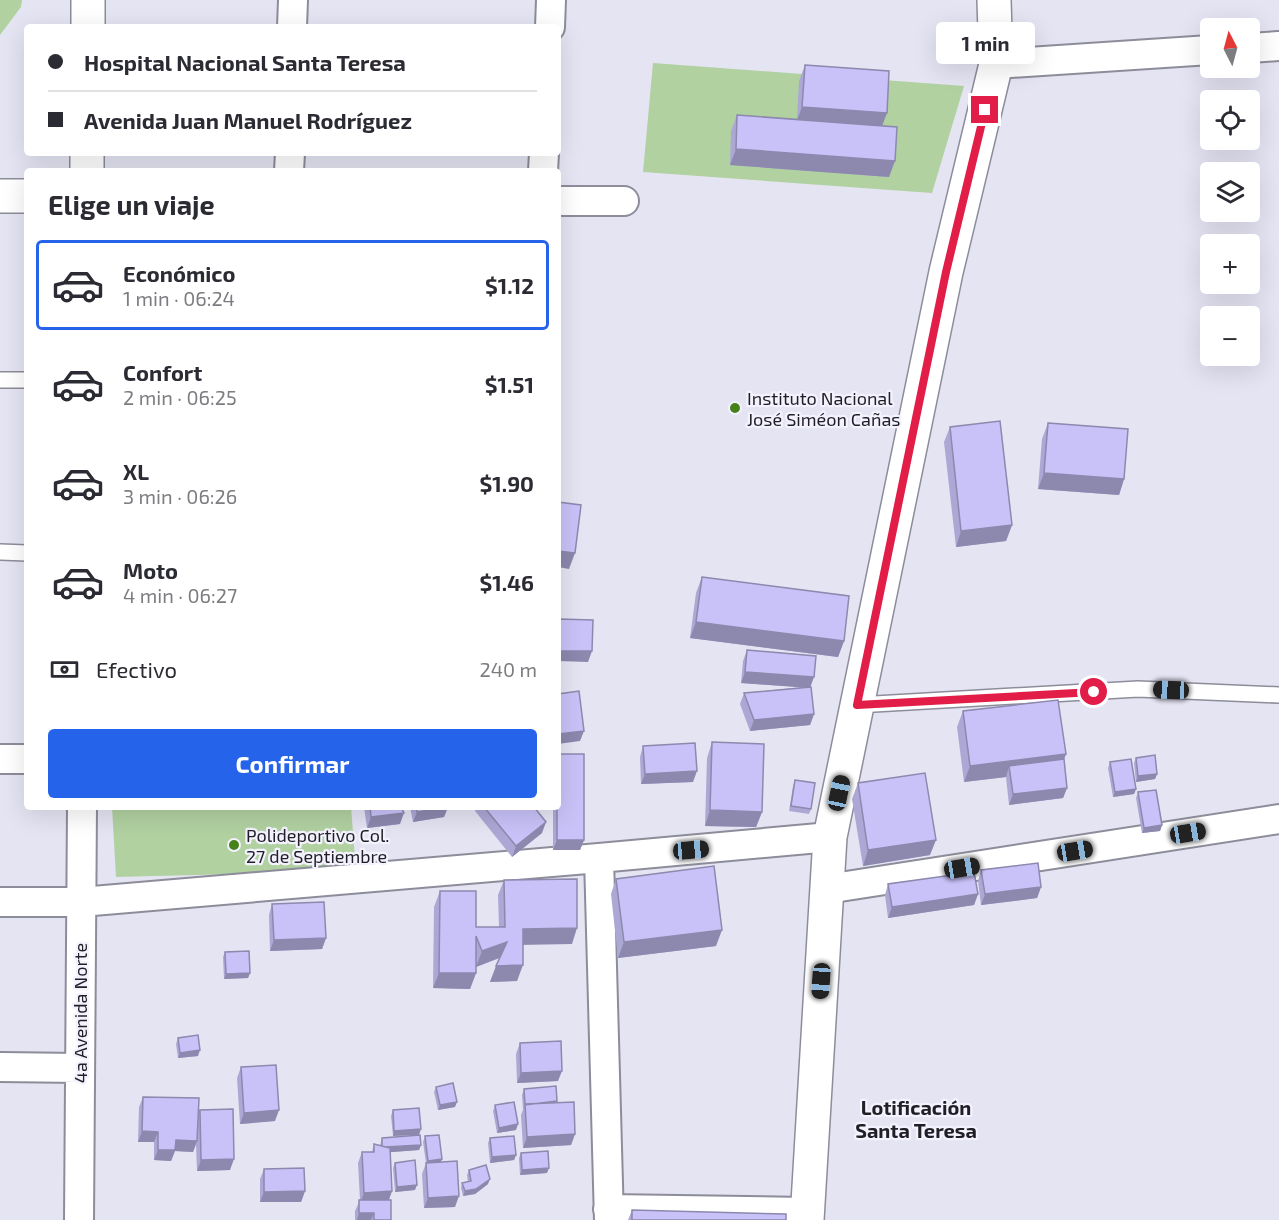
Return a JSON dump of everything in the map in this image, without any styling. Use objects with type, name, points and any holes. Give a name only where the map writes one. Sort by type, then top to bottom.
[{"type":"street","points":[[88,0],[88,24]]},
{"type":"street","points":[[292,24],[293,0]]},
{"type":"street","points":[[550,24],[551,0]]},
{"type":"street","points":[[599,858],[608,1214],[807,1216],[830,837],[946,272],[996,64],[994,0]]},
{"type":"street","points":[[1260,47],[1279,46]]},
{"type":"street","points":[[996,64],[1200,51]]},
{"type":"street","points":[[0,196],[24,196]]},
{"type":"street","points":[[561,201],[624,201]]},
{"type":"street","points":[[0,759],[24,759]]},
{"type":"street","name":"4a Avenida Norte","points":[[79,1220],[82,810]]},
{"type":"street","points":[[826,890],[1279,819]]},
{"type":"street","points":[[0,902],[81,902],[830,837]]},
{"type":"street","points":[[0,1067],[80,1068]]},
{"type":"lane","points":[[0,380],[24,380]]},
{"type":"lane","points":[[0,552],[24,553]]},
{"type":"lane","points":[[857,705],[1138,689],[1279,695]]},
{"type":"green space","points":[[0,0],[22,0],[21,7],[0,35]]},
{"type":"green space","points":[[653,63],[964,86],[932,193],[643,172]]},
{"type":"green space","name":"Polideportivo Col. 27 de Septiembre","points":[[112,810],[351,810],[356,871],[116,877]]},
{"type":"building","points":[[805,65],[889,71],[887,113],[802,107]]},
{"type":"building","points":[[737,115],[897,127],[895,161],[736,149]]},
{"type":"building","points":[[1000,421],[1012,525],[961,531],[950,427]]},
{"type":"building","points":[[1048,423],[1128,429],[1124,479],[1044,473]]},
{"type":"building","points":[[561,502],[581,505],[575,553],[561,551]]},
{"type":"building","points":[[702,577],[849,596],[844,641],[696,622]]},
{"type":"building","points":[[561,619],[593,620],[592,651],[561,651]]},
{"type":"building","points":[[747,650],[816,656],[814,677],[745,672]]},
{"type":"building","points":[[811,687],[814,714],[754,720],[744,693]]},
{"type":"building","points":[[579,691],[584,731],[561,734],[561,694]]},
{"type":"building","points":[[1058,700],[1066,754],[970,766],[963,711]]},
{"type":"building","points":[[712,742],[764,744],[762,812],[710,810]]},
{"type":"building","points":[[695,743],[697,771],[645,774],[643,746]]},
{"type":"building","points":[[561,754],[584,754],[584,840],[557,840],[557,810],[561,810]]},
{"type":"building","points":[[1155,755],[1157,774],[1138,776],[1136,758]]},
{"type":"building","points":[[1064,759],[1067,788],[1013,794],[1009,766]]},
{"type":"building","points":[[1131,759],[1136,789],[1115,792],[1110,762]]},
{"type":"building","points":[[925,773],[936,840],[868,850],[858,783]]},
{"type":"building","points":[[795,780],[815,783],[811,809],[791,806]]},
{"type":"building","points":[[1156,790],[1162,825],[1144,828],[1138,792]]},
{"type":"building","points":[[370,810],[402,810],[404,813],[371,817]]},
{"type":"building","points":[[486,810],[536,810],[546,822],[516,846]]},
{"type":"building","points":[[1038,863],[1041,887],[985,894],[981,870]]},
{"type":"building","points":[[714,866],[722,930],[624,942],[616,879]]},
{"type":"building","points":[[974,872],[978,894],[892,907],[888,884]]},
{"type":"building","points":[[577,879],[577,928],[523,929],[523,965],[496,966],[507,942],[482,951],[476,936],[476,973],[439,973],[440,891],[476,891],[476,927],[505,927],[504,880]]},
{"type":"building","points":[[324,902],[326,938],[274,940],[272,904]]},
{"type":"building","points":[[249,951],[250,973],[226,974],[225,952]]},
{"type":"building","points":[[198,1035],[200,1050],[180,1053],[178,1038]]},
{"type":"building","points":[[561,1041],[562,1071],[521,1073],[520,1043]]},
{"type":"building","points":[[276,1065],[279,1110],[244,1113],[241,1067]]},
{"type":"building","points":[[453,1083],[457,1102],[440,1105],[436,1087]]},
{"type":"building","points":[[556,1086],[557,1101],[525,1105],[524,1089]]},
{"type":"building","points":[[143,1097],[199,1098],[197,1141],[176,1140],[175,1150],[158,1150],[158,1132],[142,1131]]},
{"type":"building","points":[[514,1102],[518,1124],[499,1128],[495,1105]]},
{"type":"building","points":[[574,1102],[575,1134],[527,1137],[525,1104]]},
{"type":"building","points":[[419,1108],[421,1129],[394,1131],[393,1110]]},
{"type":"building","points":[[233,1109],[234,1159],[201,1160],[200,1110]]},
{"type":"building","points":[[420,1135],[421,1145],[382,1146],[382,1138]]},
{"type":"building","points":[[439,1135],[442,1159],[428,1161],[425,1136]]},
{"type":"building","points":[[514,1136],[516,1155],[492,1157],[490,1138]]},
{"type":"building","points":[[374,1144],[390,1148],[392,1191],[364,1193],[362,1152],[374,1152]]},
{"type":"building","points":[[548,1151],[549,1168],[522,1170],[521,1153]]},
{"type":"building","points":[[415,1160],[417,1185],[397,1187],[395,1163]]},
{"type":"building","points":[[457,1161],[459,1196],[428,1198],[426,1163]]},
{"type":"building","points":[[486,1165],[490,1179],[476,1189],[465,1191],[462,1183],[471,1181],[469,1170]]},
{"type":"building","points":[[304,1168],[305,1191],[264,1192],[264,1169]]},
{"type":"building","points":[[359,1200],[391,1200],[391,1220],[374,1220],[374,1213],[359,1213]]},
{"type":"building","points":[[632,1210],[786,1214],[786,1220],[632,1220]]},
{"type":"place","name":"Instituto Nacional José Siméon Cañas","points":[[735,408]]},
{"type":"place","name":"Polideportivo Col. 27 de Septiembre","points":[[234,845]]},
{"type":"district","name":"Lotificación Santa Teresa","points":[[916,1118]]},
{"type":"route","points":[[985,110],[946,272],[857,705],[1094,692]]}]
